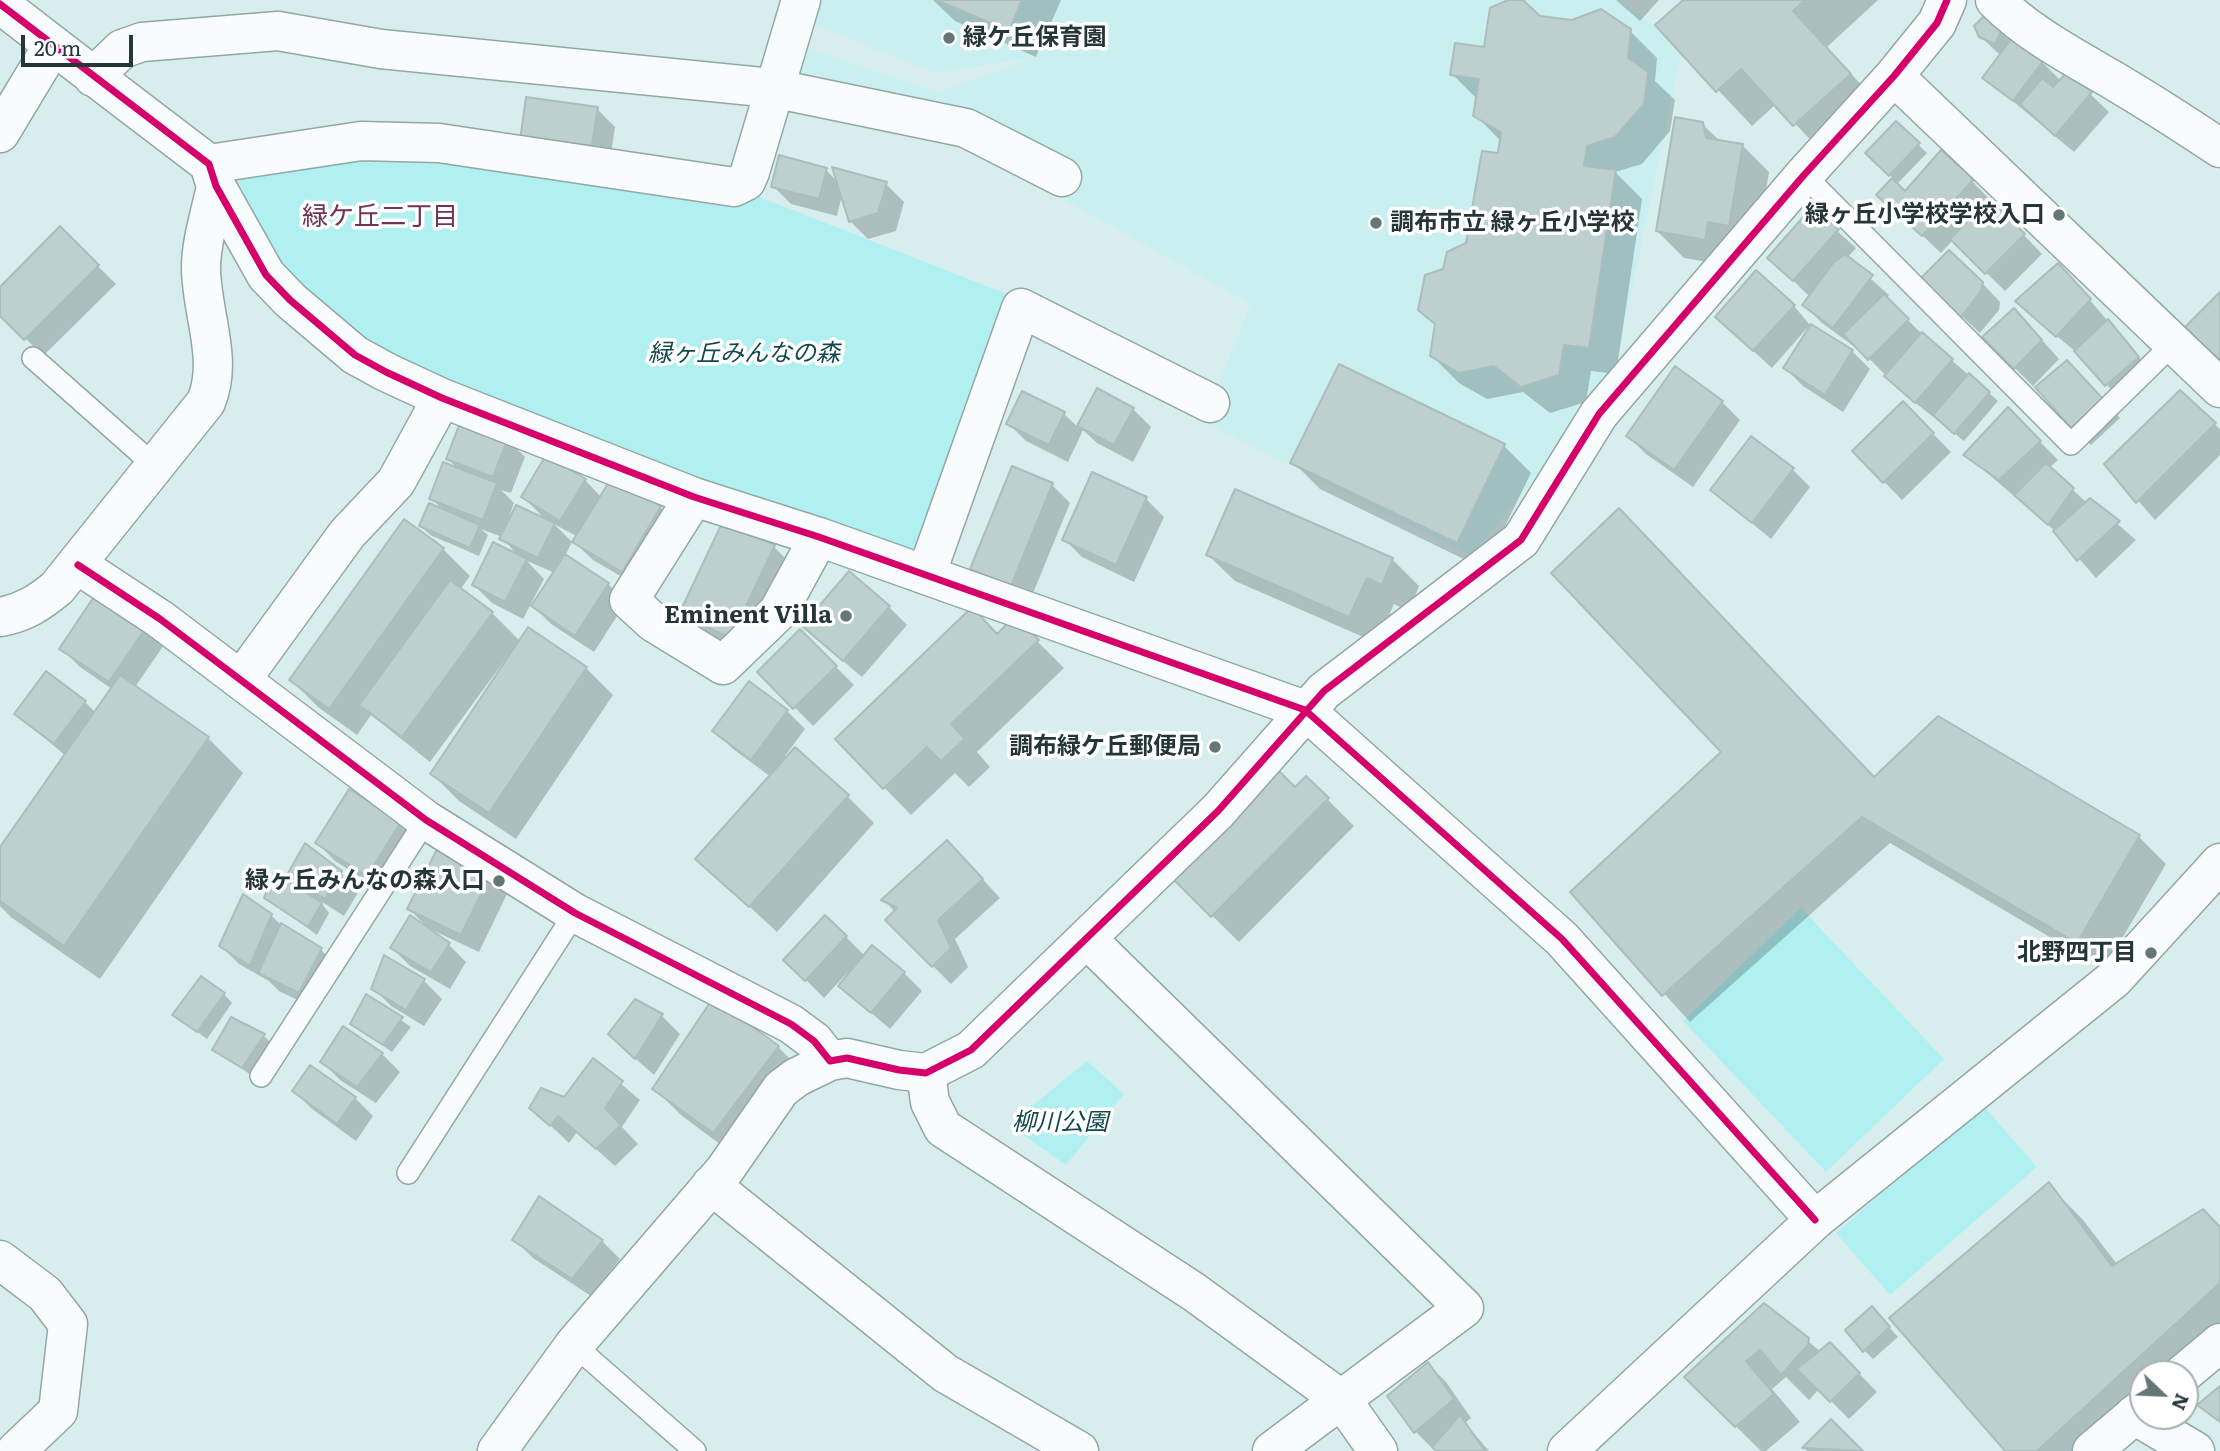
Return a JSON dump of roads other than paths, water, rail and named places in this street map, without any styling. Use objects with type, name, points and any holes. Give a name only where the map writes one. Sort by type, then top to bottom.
[{"type":"street","points":[[212,175],[361,141],[439,143],[734,187],[746,181],[750,172],[772,88],[801,0]]},
{"type":"street","points":[[497,1451],[574,1345],[711,1185],[781,1089],[797,1077],[830,1061],[847,1058],[926,1073],[971,1049],[1088,940],[1218,811],[1305,710],[1357,663],[1521,540],[1599,414],[1804,175],[1894,76],[1937,23],[1947,0]]},
{"type":"street","points":[[1995,0],[2009,14],[2062,50],[2171,114],[2220,148]]},
{"type":"street","points":[[0,4],[212,175],[266,275],[290,300],[355,355],[442,398],[694,498],[819,537],[1305,710],[1562,939],[1815,1220]]},
{"type":"street","points":[[93,77],[122,49],[142,42],[278,31],[381,49],[772,88],[966,128],[1062,177]]},
{"type":"street","points":[[0,133],[53,45]]},
{"type":"street","points":[[1894,76],[2220,388]]},
{"type":"street","points":[[0,617],[16,614],[38,603],[78,565],[206,402],[214,384],[215,364],[205,318],[201,265],[212,175]]},
{"type":"street","points":[[926,575],[1021,308],[1210,403]]},
{"type":"street","points":[[241,680],[347,534],[396,482],[442,398]]},
{"type":"street","points":[[694,498],[629,600],[653,622],[723,665],[778,612],[819,537]]},
{"type":"street","points":[[78,565],[160,619],[426,820],[575,913],[791,1024],[814,1041],[830,1061]]},
{"type":"street","points":[[1567,1451],[1815,1220],[2114,979],[2220,863]]},
{"type":"street","points":[[1088,940],[1464,1308],[1272,1451]]},
{"type":"street","points":[[926,1073],[930,1102],[943,1128],[1195,1292],[1342,1400],[1378,1451]]},
{"type":"street","points":[[711,1185],[945,1373],[1079,1451]]},
{"type":"street","points":[[0,1260],[45,1294],[68,1324],[58,1410],[16,1451]]},
{"type":"street","points":[[2199,1360],[2220,1342]]},
{"type":"street","points":[[2092,1451],[2129,1420]]},
{"type":"street","points":[[2166,1430],[2195,1451]]},
{"type":"lane","points":[[1804,175],[2071,444],[2174,343]]},
{"type":"lane","points":[[33,358],[155,466]]},
{"type":"lane","points":[[261,1076],[426,820]]},
{"type":"lane","points":[[408,1173],[575,913]]},
{"type":"lane","points":[[574,1345],[695,1451]]},
{"type":"place","name":"緑ケ丘保育園","points":[[949,38]]},
{"type":"place","name":"緑ヶ丘小学校学校入口","points":[[2059,215]]},
{"type":"place","name":"調布市立 緑ヶ丘小学校","points":[[1376,223]]},
{"type":"place","name":"Eminent Villa","points":[[846,616]]},
{"type":"place","name":"調布緑ケ丘郵便局","points":[[1215,747]]},
{"type":"place","name":"緑ヶ丘みんなの森入口","points":[[499,881]]},
{"type":"place","name":"北野四丁目","points":[[2151,953]]},
{"type":"district","name":"緑ケ丘二丁目","points":[[380,217]]},
{"type":"park label","name":"緑ヶ丘みんなの森","points":[[744,354]]},
{"type":"park label","name":"柳川公園","points":[[1060,1123]]}]
